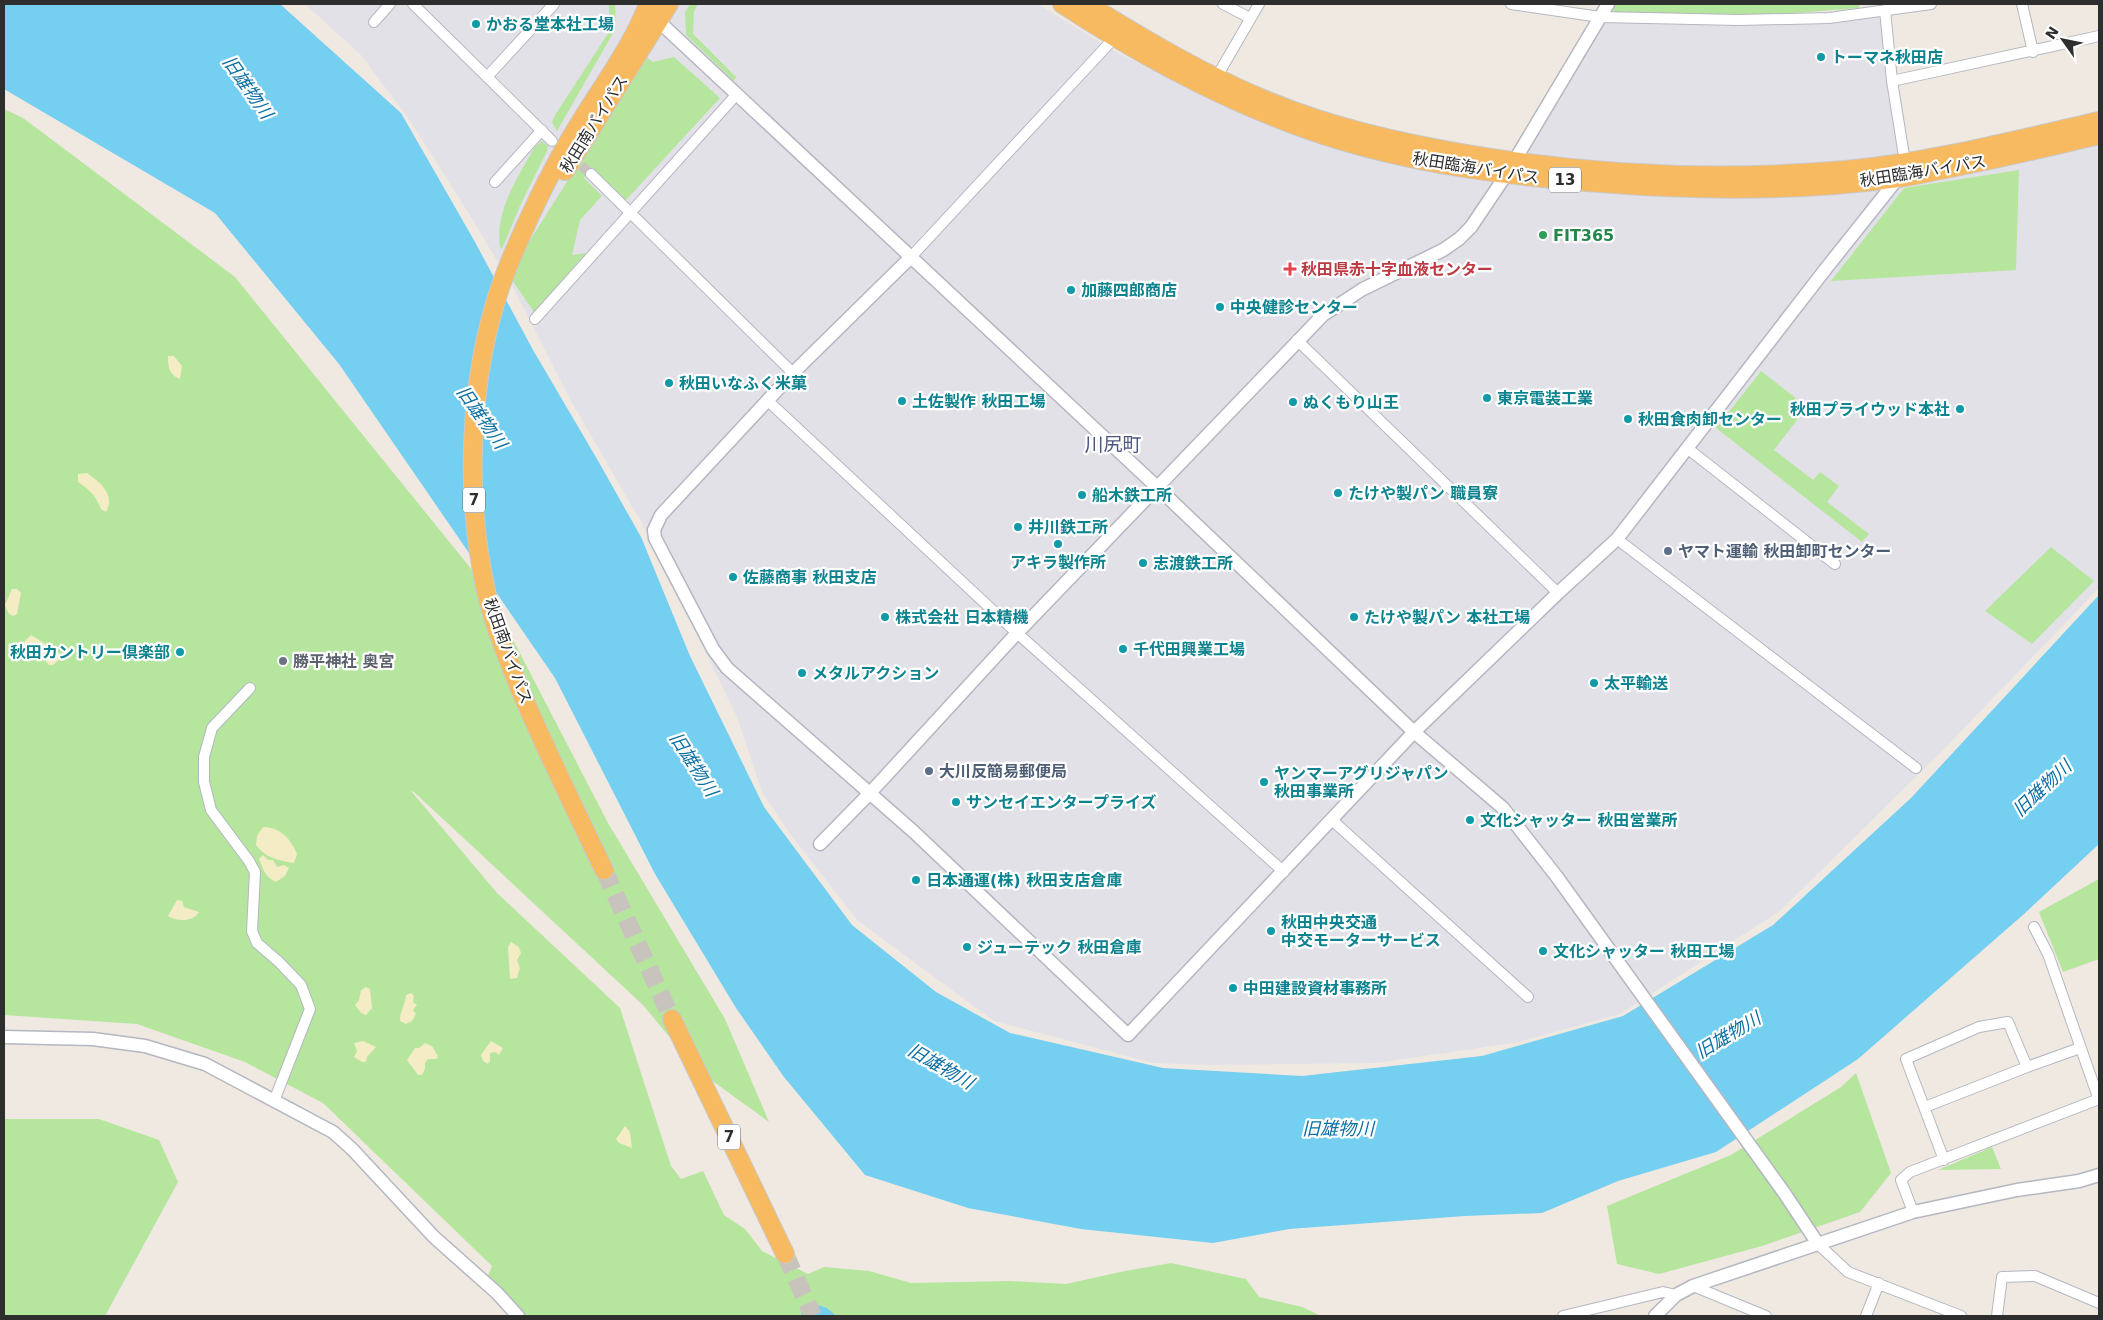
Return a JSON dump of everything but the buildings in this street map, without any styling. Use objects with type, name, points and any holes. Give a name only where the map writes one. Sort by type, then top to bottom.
[{"type":"highway","name":"秋田南バイパス","points":[[604,870],[538,733],[502,644],[487,594],[475,516],[473,459],[477,391],[490,322],[518,243],[648,10],[669,4]]},
{"type":"highway","name":"秋田臨海バイパス","points":[[1062,4],[1119,32],[1156,47],[1216,78],[1273,103],[1396,142],[1510,168],[1723,176],[1846,170],[1968,151],[2099,121]]},
{"type":"highway","name":"秋田臨海バイパス","points":[[1087,4],[1157,63],[1223,96],[1320,134],[1395,154],[1659,188],[1706,189],[1813,186],[1898,178],[2012,156],[2099,135]]},
{"type":"highway","name":"7","points":[[672,1019],[785,1254]]},
{"type":"street","points":[[374,22],[390,4]]},
{"type":"street","points":[[413,4],[552,140]]},
{"type":"street","points":[[487,77],[554,4]]},
{"type":"street","points":[[1223,4],[1250,18]]},
{"type":"street","points":[[1216,78],[1259,4]]},
{"type":"street","points":[[1511,4],[1600,17],[1800,20],[1931,4]]},
{"type":"street","points":[[820,844],[870,793],[1017,633],[1323,315],[1363,289],[1442,250],[1460,239],[1471,227],[1510,168],[1608,4]]},
{"type":"street","points":[[2022,4],[2033,52]]},
{"type":"street","points":[[648,10],[1157,487],[1414,732],[1503,808],[1557,877],[1818,1244],[1848,1272],[1961,1316]]},
{"type":"street","points":[[1119,32],[911,257],[767,400],[661,515],[654,530],[655,538],[706,637],[720,659],[870,793],[1128,1035],[1284,872],[1414,732],[1558,592],[1617,539],[1898,178],[1905,162],[1892,81],[1885,10]]},
{"type":"street","points":[[1892,81],[2033,52],[2099,36]]},
{"type":"street","points":[[535,319],[629,212],[737,94]]},
{"type":"street","points":[[494,182],[542,130]]},
{"type":"street","points":[[591,174],[793,373]]},
{"type":"street","points":[[1297,340],[1558,592]]},
{"type":"street","points":[[767,400],[1017,633],[1284,872]]},
{"type":"street","points":[[1687,448],[1835,564]]},
{"type":"street","points":[[1617,539],[1916,768]]},
{"type":"street","points":[[250,688],[212,728],[204,757],[204,782],[211,810],[255,872],[252,931],[257,943],[301,985],[310,1009],[274,1101]]},
{"type":"street","points":[[1333,820],[1528,997]]},
{"type":"street","points":[[1913,1212],[1901,1180],[1910,1172],[2099,1100],[2048,954],[2034,927]]},
{"type":"street","points":[[1944,1160],[1926,1107],[1906,1060],[1979,1027],[2008,1022],[2027,1066]]},
{"type":"street","points":[[4,1037],[93,1039],[145,1046],[205,1064],[333,1132],[352,1149],[434,1236],[497,1293],[518,1316]]},
{"type":"street","points":[[1926,1107],[2027,1066],[2080,1048]]},
{"type":"street","points":[[1655,1316],[1676,1294],[1693,1286],[1913,1212],[2017,1190],[2079,1181],[2099,1175]]},
{"type":"street","points":[[1997,1316],[2002,1277],[2035,1276],[2099,1303]]},
{"type":"street","points":[[1866,1316],[1879,1283]]},
{"type":"street","points":[[1693,1286],[1766,1316]]},
{"type":"street","points":[[1562,1316],[1663,1292],[1676,1294]]},
{"type":"shaded area","points":[[305,4],[1038,4],[1116,52],[1229,108],[1340,148],[1507,180],[1604,14],[1747,19],[1890,8],[1907,182],[1920,183],[2099,139],[2099,588],[1943,750],[1780,911],[1620,1014],[1519,1042],[1377,1063],[1211,1065],[1153,1063],[994,1021],[857,920],[791,835],[762,792],[737,717],[643,525],[572,403],[515,291],[411,122],[361,55]]},
{"type":"green space","points":[[609,4],[615,4],[616,28],[557,131],[552,122],[555,115],[609,32]]},
{"type":"green space","points":[[690,4],[698,4],[694,11],[693,34],[736,77],[734,81],[686,35],[685,12]]},
{"type":"green space","points":[[1611,4],[1860,4],[1859,8],[1784,14],[1703,15],[1615,12],[1610,9]]},
{"type":"green space","points":[[646,57],[653,62],[674,57],[720,98],[626,200],[592,167],[584,178],[602,196],[580,220],[572,255],[586,253],[534,312],[512,280],[520,256]]},
{"type":"green space","name":"秋田カントリー倶楽部","points":[[4,109],[23,118],[235,277],[485,586],[608,823],[725,1019],[769,1122],[696,1069],[643,1005],[411,791],[497,893],[620,1008],[671,1166],[681,1179],[703,1171],[724,1215],[745,1229],[762,1251],[808,1274],[824,1267],[869,1271],[911,1283],[1011,1281],[1066,1284],[1171,1263],[1246,1279],[1259,1297],[1302,1307],[1321,1316],[524,1316],[488,1276],[492,1266],[323,1103],[245,1062],[137,1024],[4,1015]]},
{"type":"green space","points":[[542,141],[548,146],[547,151],[520,206],[502,249],[500,247],[499,233],[504,208],[514,183],[534,148]]},
{"type":"green space","points":[[2019,170],[2016,270],[1831,281],[1904,188]]},
{"type":"green space","points":[[1761,371],[1807,407],[1774,450],[1813,480],[1820,472],[1839,486],[1827,502],[1869,534],[1862,542],[1716,428]]},
{"type":"green space","points":[[2051,547],[2094,581],[2032,644],[1985,611]]},
{"type":"green space","points":[[2099,879],[2099,959],[2063,972],[2039,912]]},
{"type":"green space","points":[[1856,1073],[1891,1173],[1860,1212],[1762,1246],[1659,1274],[1617,1264],[1607,1206],[1731,1155],[1841,1087]]},
{"type":"green space","points":[[4,1119],[99,1119],[159,1140],[178,1182],[105,1316],[4,1316]]},
{"type":"green space","points":[[1992,1147],[2001,1169],[1938,1170]]},
{"type":"sand","points":[[168,356],[174,356],[182,366],[180,379],[173,375],[170,370]]},
{"type":"sand","points":[[87,473],[97,480],[108,495],[109,506],[106,512],[101,509],[92,494],[78,482],[78,474]]},
{"type":"sand","points":[[12,589],[17,589],[21,593],[17,614],[13,616],[9,614],[5,605]]},
{"type":"sand","points":[[31,635],[57,651],[60,654],[60,659],[53,665],[49,665],[41,657],[24,649],[23,643]]},
{"type":"sand","points":[[263,827],[275,829],[292,843],[297,854],[294,863],[272,858],[259,849],[256,845],[257,836]]},
{"type":"sand","points":[[263,855],[268,860],[273,860],[277,867],[284,865],[289,868],[285,876],[276,882],[269,878],[259,859]]},
{"type":"sand","points":[[177,900],[182,901],[184,907],[199,912],[193,918],[185,920],[168,916]]},
{"type":"sand","points":[[511,942],[519,947],[521,953],[517,960],[520,968],[517,978],[510,979],[508,947]]},
{"type":"sand","points":[[366,987],[370,989],[372,1008],[366,1015],[361,1013],[355,1005],[359,1000],[361,990]]},
{"type":"sand","points":[[411,993],[414,996],[413,1002],[417,1005],[413,1010],[416,1014],[412,1021],[406,1024],[400,1021],[400,1017],[406,995]]},
{"type":"sand","points":[[363,1041],[376,1047],[367,1057],[366,1062],[362,1062],[354,1057],[357,1051],[354,1043]]},
{"type":"sand","points":[[491,1041],[503,1048],[499,1055],[495,1052],[490,1053],[488,1064],[483,1061],[481,1055]]},
{"type":"sand","points":[[425,1043],[432,1046],[438,1056],[437,1059],[428,1059],[422,1075],[418,1075],[407,1060],[415,1048],[419,1048]]},
{"type":"sand","points":[[625,1126],[630,1132],[632,1148],[619,1143],[616,1139]]},
{"type":"water","name":"旧雄物川","points":[[4,4],[280,4],[401,113],[475,242],[533,350],[641,537],[690,656],[764,807],[852,925],[936,992],[1010,1033],[1163,1068],[1302,1076],[1482,1056],[1623,1016],[1773,925],[1911,798],[2099,595],[2099,844],[2024,914],[1858,1059],[1716,1152],[1618,1181],[1542,1213],[1465,1216],[1289,1229],[1213,1243],[1081,1229],[968,1208],[865,1175],[784,1077],[736,1008],[655,874],[555,678],[339,364],[215,213],[4,89]]},
{"type":"water","points":[[814,1304],[827,1308],[836,1316],[802,1316],[801,1313],[805,1308]]},
{"type":"tunnel","points":[[570,156],[591,174]]},
{"type":"tunnel","points":[[604,870],[672,1019]]},
{"type":"tunnel","points":[[785,1254],[813,1316]]},
{"type":"place","name":"かおる堂本社工場","points":[[476,24]]},
{"type":"place","name":"トーマネ秋田店","points":[[1821,57]]},
{"type":"place","name":"FIT365","points":[[1543,235]]},
{"type":"place","name":"秋田県赤十字血液センター","points":[[1290,269]]},
{"type":"place","name":"加藤四郎商店","points":[[1071,290]]},
{"type":"place","name":"中央健診センター","points":[[1220,307]]},
{"type":"place","name":"秋田いなふく米菓","points":[[669,383]]},
{"type":"place","name":"東京電装工業","points":[[1487,398]]},
{"type":"place","name":"土佐製作 秋田工場","points":[[902,401]]},
{"type":"place","name":"ぬくもり山王","points":[[1293,402]]},
{"type":"place","name":"秋田プライウッド本社","points":[[1960,409]]},
{"type":"place","name":"秋田食肉卸センター","points":[[1628,419]]},
{"type":"place","name":"たけや製パン 職員寮","points":[[1338,493]]},
{"type":"place","name":"船木鉄工所","points":[[1082,495]]},
{"type":"place","name":"井川鉄工所","points":[[1018,527]]},
{"type":"place","name":"アキラ製作所","points":[[1058,544]]},
{"type":"place","name":"ヤマト運輸 秋田卸町センター","points":[[1668,551]]},
{"type":"place","name":"志渡鉄工所","points":[[1143,563]]},
{"type":"place","name":"佐藤商事 秋田支店","points":[[733,577]]},
{"type":"place","name":"株式会社 日本精機","points":[[885,617]]},
{"type":"place","name":"たけや製パン 本社工場","points":[[1354,617]]},
{"type":"place","name":"千代田興業工場","points":[[1123,649]]},
{"type":"place","name":"秋田カントリー倶楽部","points":[[180,652]]},
{"type":"place","name":"勝平神社 奥宮","points":[[283,661]]},
{"type":"place","name":"メタルアクション","points":[[802,673]]},
{"type":"place","name":"太平輸送","points":[[1594,683]]},
{"type":"place","name":"大川反簡易郵便局","points":[[929,771]]},
{"type":"place","name":"ヤンマーアグリジャパン 秋田事業所","points":[[1264,782]]},
{"type":"place","name":"サンセイエンタープライズ","points":[[956,802]]},
{"type":"place","name":"文化シャッター 秋田営業所","points":[[1470,820]]},
{"type":"place","name":"日本通運(株) 秋田支店倉庫","points":[[916,880]]},
{"type":"place","name":"秋田中央交通 中交モーターサービス","points":[[1271,931]]},
{"type":"place","name":"ジューテック 秋田倉庫","points":[[967,947]]},
{"type":"place","name":"文化シャッター 秋田工場","points":[[1543,951]]},
{"type":"place","name":"中田建設資材事務所","points":[[1233,988]]},
{"type":"district","name":"川尻町","points":[[1113,444]]}]
